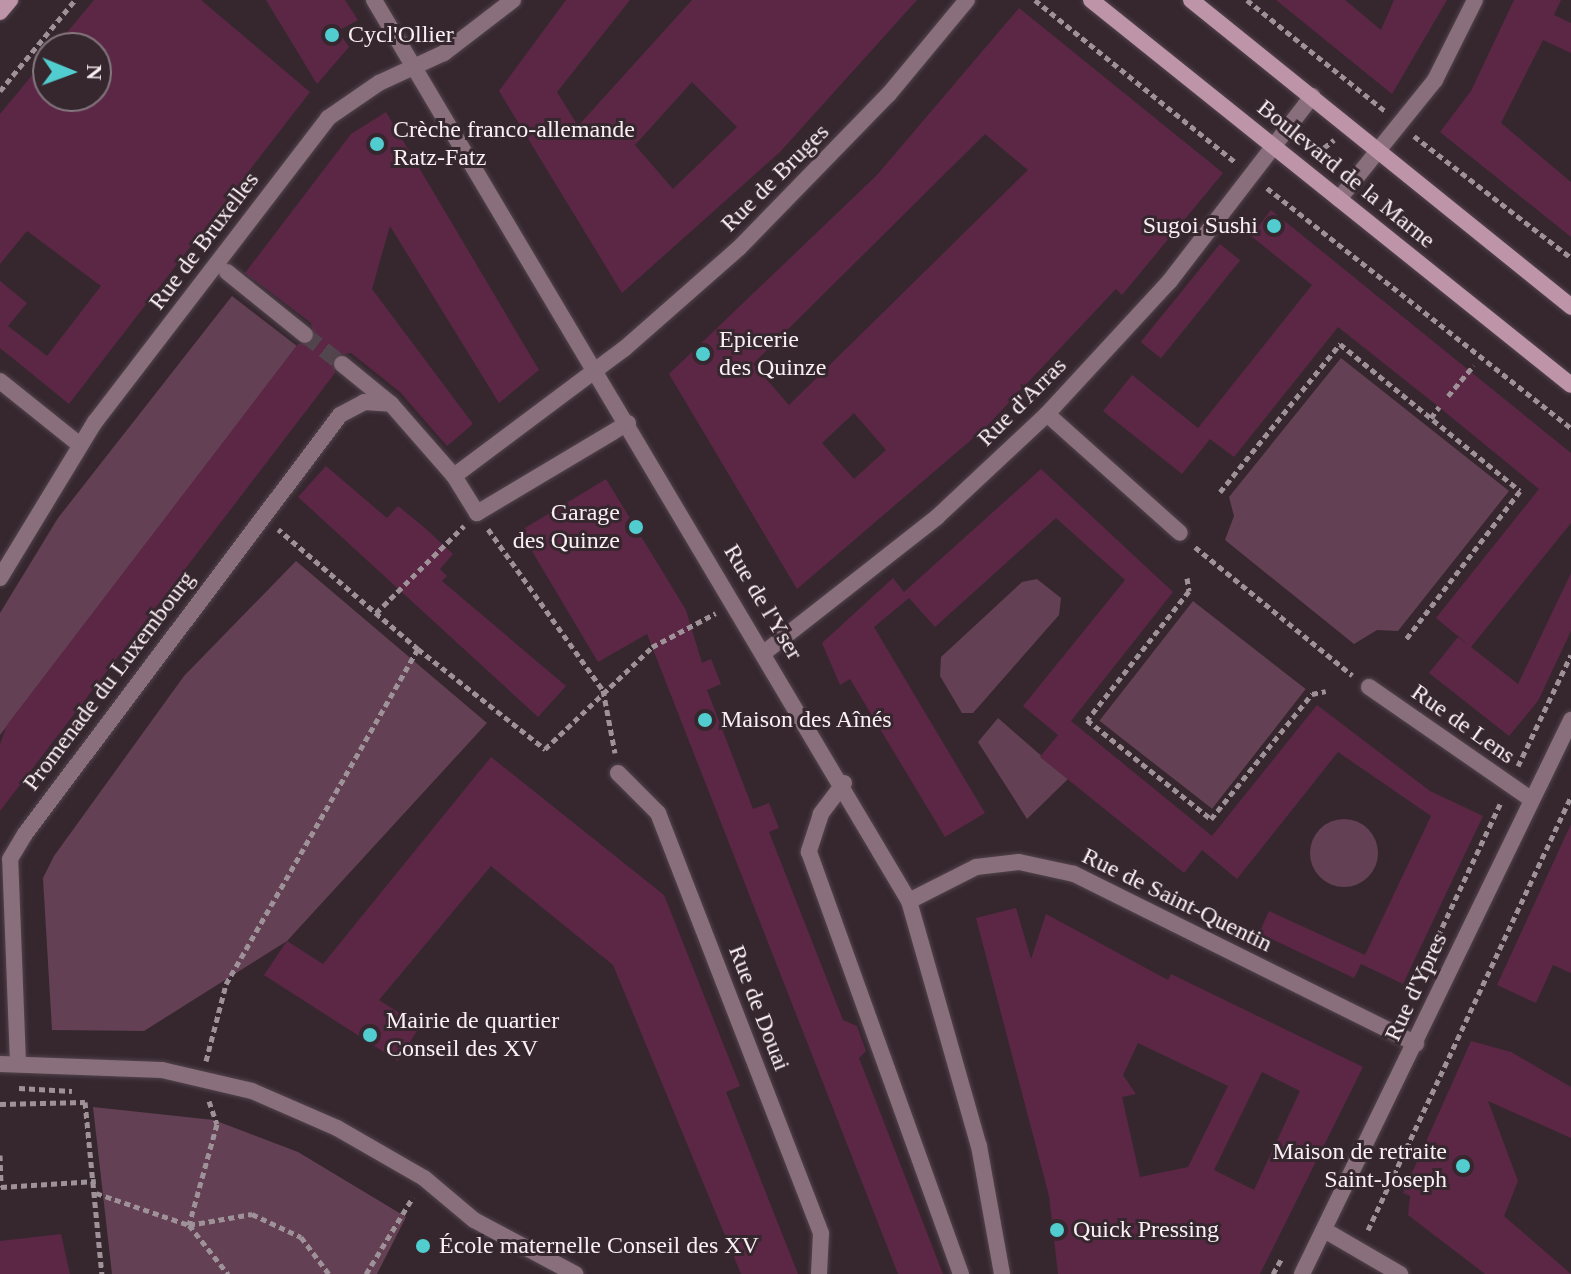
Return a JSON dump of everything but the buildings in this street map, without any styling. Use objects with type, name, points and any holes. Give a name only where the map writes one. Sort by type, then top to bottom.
[{"type":"street","points":[[0,12],[10,0]]},
{"type":"street","name":"Rue de l'Yser","points":[[374,0],[844,783],[909,901],[979,1146],[1002,1274]]},
{"type":"street","name":"Rue de Bruxelles","points":[[0,578],[80,445],[328,118],[413,68],[513,0]]},
{"type":"street","name":"Rue de Bruges","points":[[454,476],[595,368],[817,172],[967,0]]},
{"type":"street","name":"Boulevard de la Marne","points":[[1091,0],[1571,385]]},
{"type":"street","name":"Boulevard de la Marne","points":[[1191,0],[1571,307]]},
{"type":"street","points":[[1339,199],[1435,80],[1475,0]]},
{"type":"street","name":"Rue d'Arras","points":[[765,652],[937,517],[1047,414],[1169,282],[1312,96]]},
{"type":"street","points":[[227,272],[305,335]]},
{"type":"street","points":[[342,364],[391,404],[454,476],[477,513],[628,423]]},
{"type":"street","points":[[0,381],[80,445]]},
{"type":"street","name":"Promenade du Luxembourg","points":[[18,1063],[10,859],[340,415],[364,402],[391,404]]},
{"type":"street","points":[[1047,414],[1180,533]]},
{"type":"street","name":"Rue de Lens","points":[[1369,687],[1531,799]]},
{"type":"street","name":"Rue d'Ypres","points":[[1302,1274],[1326,1231],[1571,720]]},
{"type":"street","name":"Rue de Douai","points":[[618,773],[658,813],[821,1233],[819,1274]]},
{"type":"street","points":[[844,783],[821,814],[809,852],[961,1274]]},
{"type":"street","name":"Rue de Saint-Quentin","points":[[909,901],[976,867],[1019,862],[1074,874],[1416,1044]]},
{"type":"street","points":[[0,1064],[202,1077],[337,1128],[424,1178],[474,1220],[575,1274]]},
{"type":"street","points":[[1326,1231],[1400,1274]]},
{"type":"path","points":[[0,91],[75,0]]},
{"type":"path","points":[[1035,0],[1238,165]]},
{"type":"path","points":[[1247,0],[1391,116]]},
{"type":"path","points":[[1407,129],[1571,258]]},
{"type":"path","points":[[1309,159],[1340,136]]},
{"type":"path","points":[[1260,182],[1571,428]]},
{"type":"path","points":[[1220,492],[1340,344],[1520,491],[1406,639]]},
{"type":"path","points":[[1448,396],[1474,365]]},
{"type":"path","points":[[1431,418],[1439,407]]},
{"type":"path","points":[[376,613],[477,513],[603,690],[618,773]]},
{"type":"path","points":[[262,516],[418,649],[545,749],[603,690],[652,647],[718,611]]},
{"type":"path","points":[[1207,557],[1341,667]]},
{"type":"path","points":[[1187,578],[1189,591],[1087,720],[1211,819],[1312,694],[1326,691]]},
{"type":"path","points":[[189,1225],[217,1124],[202,1077],[226,984],[418,649]]},
{"type":"path","points":[[1521,760],[1571,655]]},
{"type":"path","points":[[1360,1249],[1571,796]]},
{"type":"path","points":[[1434,946],[1498,808]]},
{"type":"path","points":[[30,1093],[86,1091]]},
{"type":"path","points":[[196,1098],[221,1104]]},
{"type":"path","points":[[0,1104],[85,1102],[96,1181],[102,1274]]},
{"type":"path","points":[[0,1155],[1,1189],[96,1181]]},
{"type":"path","points":[[366,1274],[424,1178]]},
{"type":"path","points":[[399,1190],[420,1203]]},
{"type":"path","points":[[96,1193],[189,1225],[252,1214],[301,1237],[329,1274]]},
{"type":"path","points":[[189,1225],[228,1274]]},
{"type":"shaded area","points":[[232,296],[297,346],[0,735],[0,613],[58,518]]},
{"type":"shaded area","points":[[1341,358],[1509,491],[1398,631],[1377,630],[1354,644],[1225,540],[1234,516],[1229,497]]},
{"type":"shaded area","points":[[296,561],[487,723],[287,941],[144,1031],[52,1030],[43,878],[54,856],[184,676]]},
{"type":"shaded area","points":[[1037,579],[1061,598],[1059,615],[973,713],[962,713],[940,676],[941,657],[1022,582]]},
{"type":"shaded area","points":[[1193,601],[1306,689],[1212,809],[1099,721]]},
{"type":"shaded area","points":[[998,718],[1068,779],[1027,819],[978,742]]},
{"type":"shaded area","points":[[1344,819],[1368,829],[1378,853],[1368,877],[1344,887],[1320,877],[1310,853],[1320,829]]},
{"type":"shaded area","points":[[93,1107],[214,1120],[298,1152],[406,1217],[377,1274],[112,1274]]},
{"type":"tunnel","points":[[305,335],[342,364]]},
{"type":"place","name":"Cycl'Ollier","points":[[332,35]]},
{"type":"place","name":"Crèche franco-allemande Ratz-Fatz","points":[[377,144]]},
{"type":"place","name":"Sugoi Sushi","points":[[1274,226]]},
{"type":"place","name":"Epicerie des Quinze","points":[[703,354]]},
{"type":"place","name":"Garage des Quinze","points":[[636,527]]},
{"type":"place","name":"Maison des Aînés","points":[[705,720]]},
{"type":"place","name":"Mairie de quartier Conseil des XV","points":[[370,1035]]},
{"type":"place","name":"Maison de retraite Saint-Joseph","points":[[1463,1166]]},
{"type":"place","name":"Quick Pressing","points":[[1057,1230]]},
{"type":"place","name":"École maternelle Conseil des XV","points":[[423,1246]]}]
